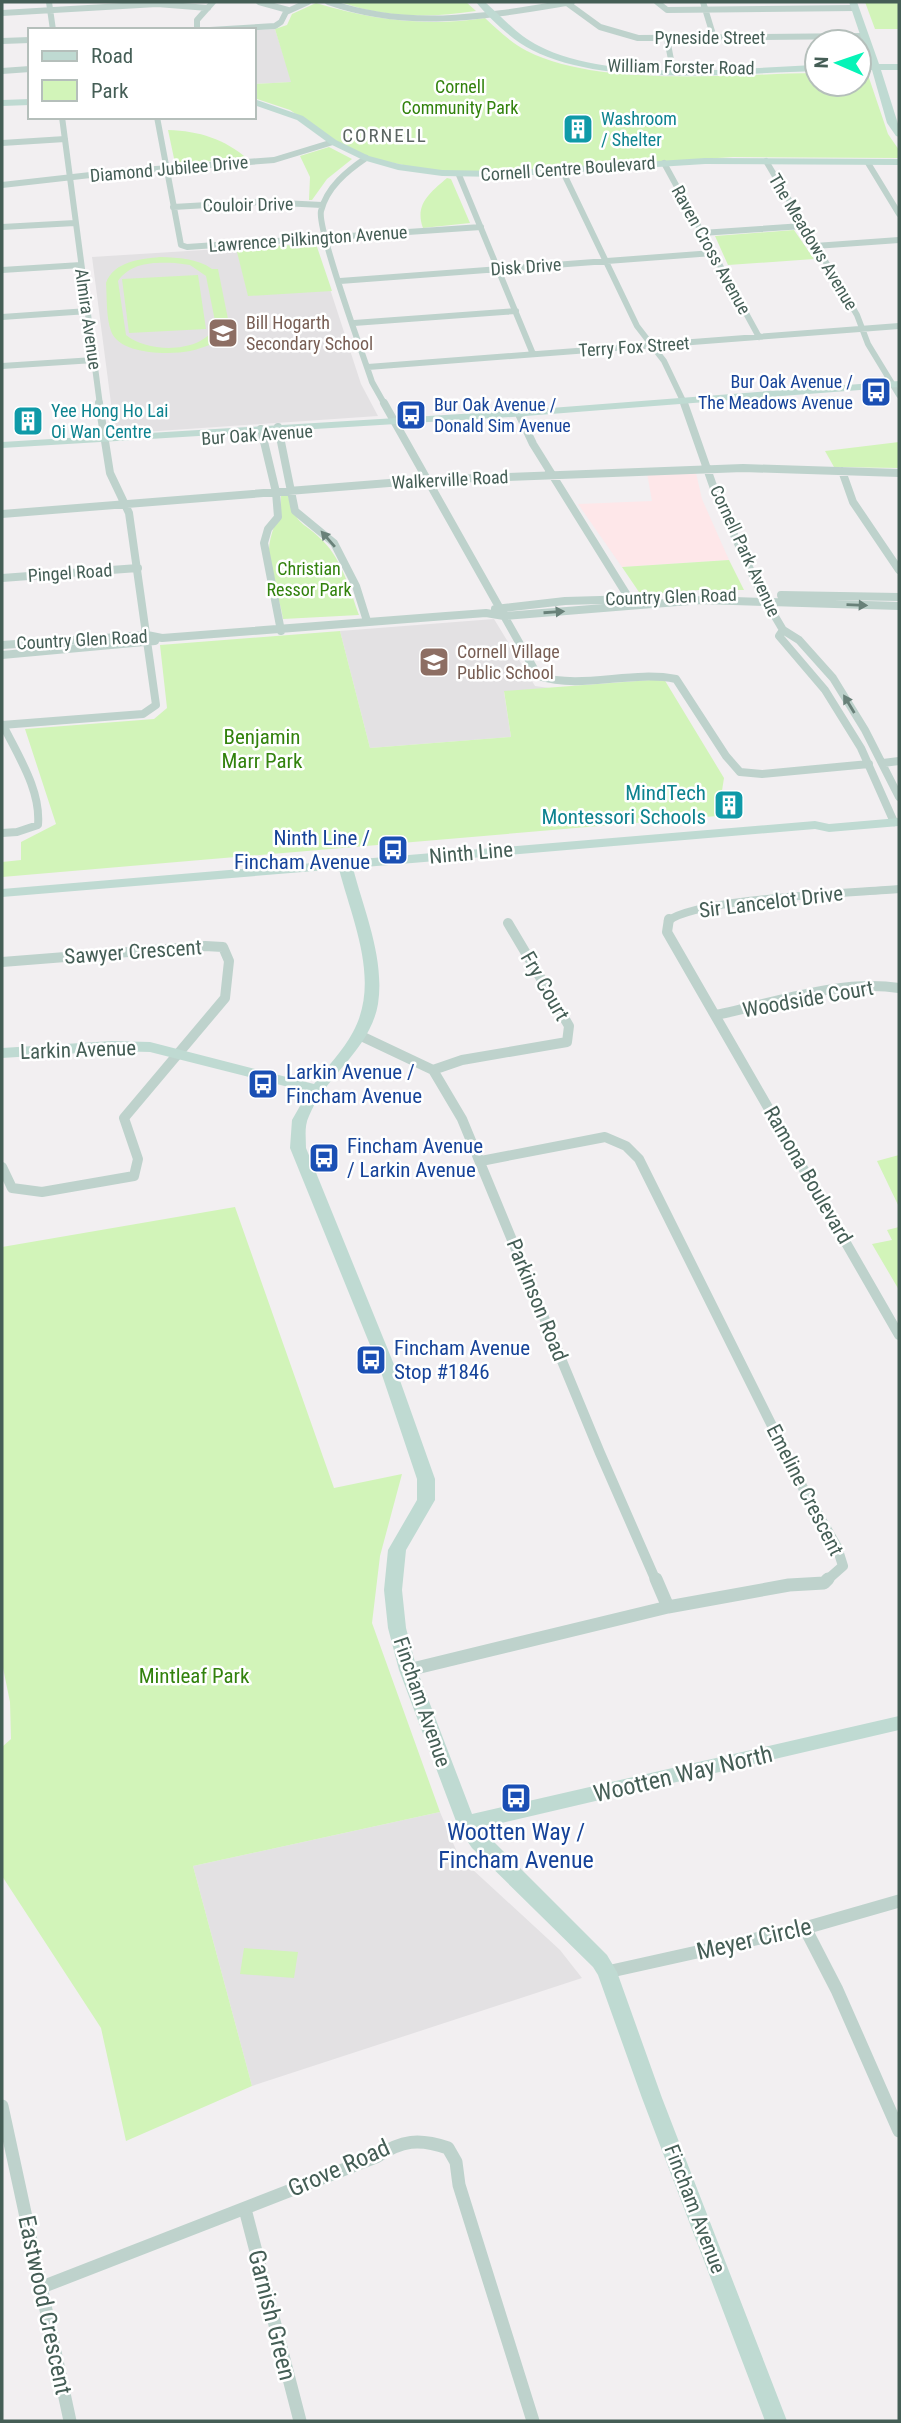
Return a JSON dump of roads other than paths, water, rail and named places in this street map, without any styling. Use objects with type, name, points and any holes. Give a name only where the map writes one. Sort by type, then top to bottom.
[{"type":"street","points":[[49,2],[53,28]]},
{"type":"street","points":[[197,28],[197,20],[213,2]]},
{"type":"street","points":[[259,2],[288,10],[308,2]]},
{"type":"street","points":[[328,2],[357,12],[400,19],[449,18],[570,2]]},
{"type":"street","name":"William Forster Road","points":[[480,2],[527,43],[555,56],[607,67],[673,70],[803,68]]},
{"type":"street","name":"Pyneside Street","points":[[570,2],[590,23],[604,31],[628,37],[803,37]]},
{"type":"street","points":[[657,2],[667,10],[854,5],[861,28]]},
{"type":"street","points":[[703,2],[714,38]]},
{"type":"street","points":[[2,13],[157,4],[208,8]]},
{"type":"street","points":[[242,28],[275,26],[281,22],[288,10]]},
{"type":"street","points":[[667,39],[673,70]]},
{"type":"street","points":[[2,41],[28,40]]},
{"type":"street","points":[[873,59],[892,123],[899,134]]},
{"type":"street","points":[[876,67],[899,67]]},
{"type":"street","points":[[2,71],[28,69]]},
{"type":"street","points":[[2,103],[28,102]]},
{"type":"street","name":"Cornell Centre Boulevard","points":[[256,103],[300,118],[333,142],[366,158],[415,170],[458,175],[664,163],[899,162]]},
{"type":"street","name":"Almira Avenue","points":[[2,725],[143,714],[156,705],[148,639],[140,603],[138,568],[126,506],[110,474],[104,443],[62,119]]},
{"type":"street","name":"Lawrence Pilkington Avenue","points":[[157,119],[181,244],[187,247],[481,227]]},
{"type":"street","points":[[2,142],[65,139]]},
{"type":"street","name":"Diamond Jubilee Drive","points":[[2,185],[274,160],[333,142]]},
{"type":"street","points":[[366,158],[335,183],[322,205],[320,219],[372,382],[538,676],[555,681],[646,675],[676,679],[726,756],[740,772],[762,774],[869,764]]},
{"type":"street","name":"The Meadows Avenue","points":[[766,161],[857,315],[868,344],[896,384],[899,395]]},
{"type":"street","name":"Raven Cross Avenue","points":[[664,163],[759,337]]},
{"type":"street","points":[[868,163],[899,214]]},
{"type":"street","name":"Cornell Park Avenue","points":[[562,170],[637,326],[664,361],[683,401],[701,442],[718,500],[764,597],[783,630],[796,635],[839,688],[883,763],[899,797]]},
{"type":"street","points":[[458,175],[533,354]]},
{"type":"street","name":"Couloir Drive","points":[[173,207],[262,202],[322,205]]},
{"type":"street","points":[[2,227],[75,223]]},
{"type":"street","points":[[702,233],[803,226]]},
{"type":"street","points":[[815,246],[899,240]]},
{"type":"street","name":"Disk Drive","points":[[340,281],[713,253]]},
{"type":"street","points":[[2,270],[81,265]]},
{"type":"street","points":[[2,317],[88,311]]},
{"type":"street","points":[[354,323],[516,311]]},
{"type":"street","name":"Terry Fox Street","points":[[368,367],[899,326]]},
{"type":"street","points":[[2,366],[94,360]]},
{"type":"street","name":"Bur Oak Avenue","points":[[2,452],[896,384]]},
{"type":"street","points":[[515,414],[632,602]]},
{"type":"street","points":[[278,431],[295,511],[334,543],[356,586],[367,621]]},
{"type":"street","points":[[261,432],[276,492],[278,517],[268,530],[264,543],[281,631]]},
{"type":"street","name":"Bur Oak Avenue","points":[[2,445],[104,443]]},
{"type":"street","name":"Walkerville Road","points":[[2,514],[427,480],[743,468],[899,473]]},
{"type":"street","points":[[842,471],[853,502],[899,570]]},
{"type":"street","name":"Pingel Road","points":[[2,578],[138,568]]},
{"type":"street","name":"Country Glen Road","points":[[2,645],[281,631],[367,621],[632,602],[764,597],[899,597]]},
{"type":"street","name":"Country Glen Road","points":[[764,597],[899,606]]},
{"type":"street","name":"Cornell Park Avenue","points":[[783,630],[779,636],[825,690],[869,764],[896,817]]},
{"type":"street","name":"Country Glen Road","points":[[2,655],[148,639]]},
{"type":"street","points":[[2,725],[28,777],[40,817],[38,825],[30,829],[2,833]]},
{"type":"street","points":[[883,763],[899,761]]},
{"type":"street","name":"Ninth Line","points":[[2,892],[815,825],[829,828],[896,817]]},
{"type":"street","name":"Fincham Avenue","points":[[345,864],[372,973],[371,1004],[359,1035],[316,1089],[299,1118],[298,1148],[389,1372],[426,1479],[426,1500],[397,1550],[393,1590],[397,1628],[408,1670],[466,1823],[479,1842],[600,1961],[607,1972],[652,2098],[776,2421]]},
{"type":"street","name":"Sir Lancelot Drive","points":[[716,1015],[667,932],[668,920],[684,912],[740,904],[899,889]]},
{"type":"street","name":"Fry Court","points":[[433,1070],[462,1060],[567,1042],[569,1026],[508,923]]},
{"type":"street","name":"Sawyer Crescent","points":[[2,962],[223,947],[229,961],[225,998],[178,1053]]},
{"type":"street","name":"Woodside Court","points":[[716,1015],[853,988],[889,985],[899,988]]},
{"type":"street","name":"Ramona Boulevard","points":[[716,1015],[899,1335]]},
{"type":"street","points":[[359,1035],[433,1070]]},
{"type":"street","name":"Larkin Avenue","points":[[2,1054],[112,1046],[150,1047],[316,1089]]},
{"type":"street","points":[[2,1167],[12,1188],[41,1192],[134,1176],[138,1159],[124,1118],[178,1053]]},
{"type":"street","name":"Parkinson Road","points":[[433,1070],[462,1119],[481,1161],[600,1453],[668,1607]]},
{"type":"street","name":"Emeline Crescent","points":[[408,1670],[668,1607],[789,1585],[824,1583],[844,1566],[837,1547],[804,1490],[639,1159],[626,1146],[605,1138],[481,1161]]},
{"type":"street","name":"Wootten Way North","points":[[466,1823],[899,1723]]},
{"type":"street","name":"Meyer Circle","points":[[607,1972],[805,1928],[899,1901]]},
{"type":"street","points":[[805,1928],[837,1990],[899,2131]]},
{"type":"street","name":"Eastwood Crescent","points":[[2,2106],[70,2421]]},
{"type":"street","name":"Grove Road","points":[[42,2287],[376,2157],[400,2140],[427,2141],[449,2148],[456,2162],[459,2185],[533,2421]]},
{"type":"street","name":"Garnish Green","points":[[245,2209],[300,2421]]},
{"type":"place","name":"Washroom / Shelter","points":[[578,129]]},
{"type":"place","name":"Bill Hogarth Secondary School","points":[[223,333]]},
{"type":"place","name":"Bur Oak Avenue / The Meadows Avenue","points":[[876,392]]},
{"type":"place","name":"Bur Oak Avenue / Donald Sim Avenue","points":[[411,415]]},
{"type":"place","name":"Yee Hong Ho Lai Oi Wan Centre","points":[[28,421]]},
{"type":"place","name":"Cornell Village Public School","points":[[434,662]]},
{"type":"place","name":"MindTech Montessori Schools","points":[[729,805]]},
{"type":"place","name":"Ninth Line / Fincham Avenue","points":[[393,850]]},
{"type":"place","name":"Larkin Avenue / Fincham Avenue","points":[[263,1084]]},
{"type":"place","name":"Fincham Avenue / Larkin Avenue","points":[[324,1158]]},
{"type":"place","name":"Fincham Avenue Stop #1846","points":[[371,1360]]},
{"type":"place","name":"Wootten Way / Fincham Avenue","points":[[516,1798]]},
{"type":"district","name":"CORNELL","points":[[385,135]]},
{"type":"park label","name":"Cornell Community Park","points":[[460,98]]},
{"type":"park label","name":"Christian Ressor Park","points":[[309,579]]},
{"type":"park label","name":"Benjamin Marr Park","points":[[262,749]]},
{"type":"park label","name":"Mintleaf Park","points":[[194,1676]]}]
